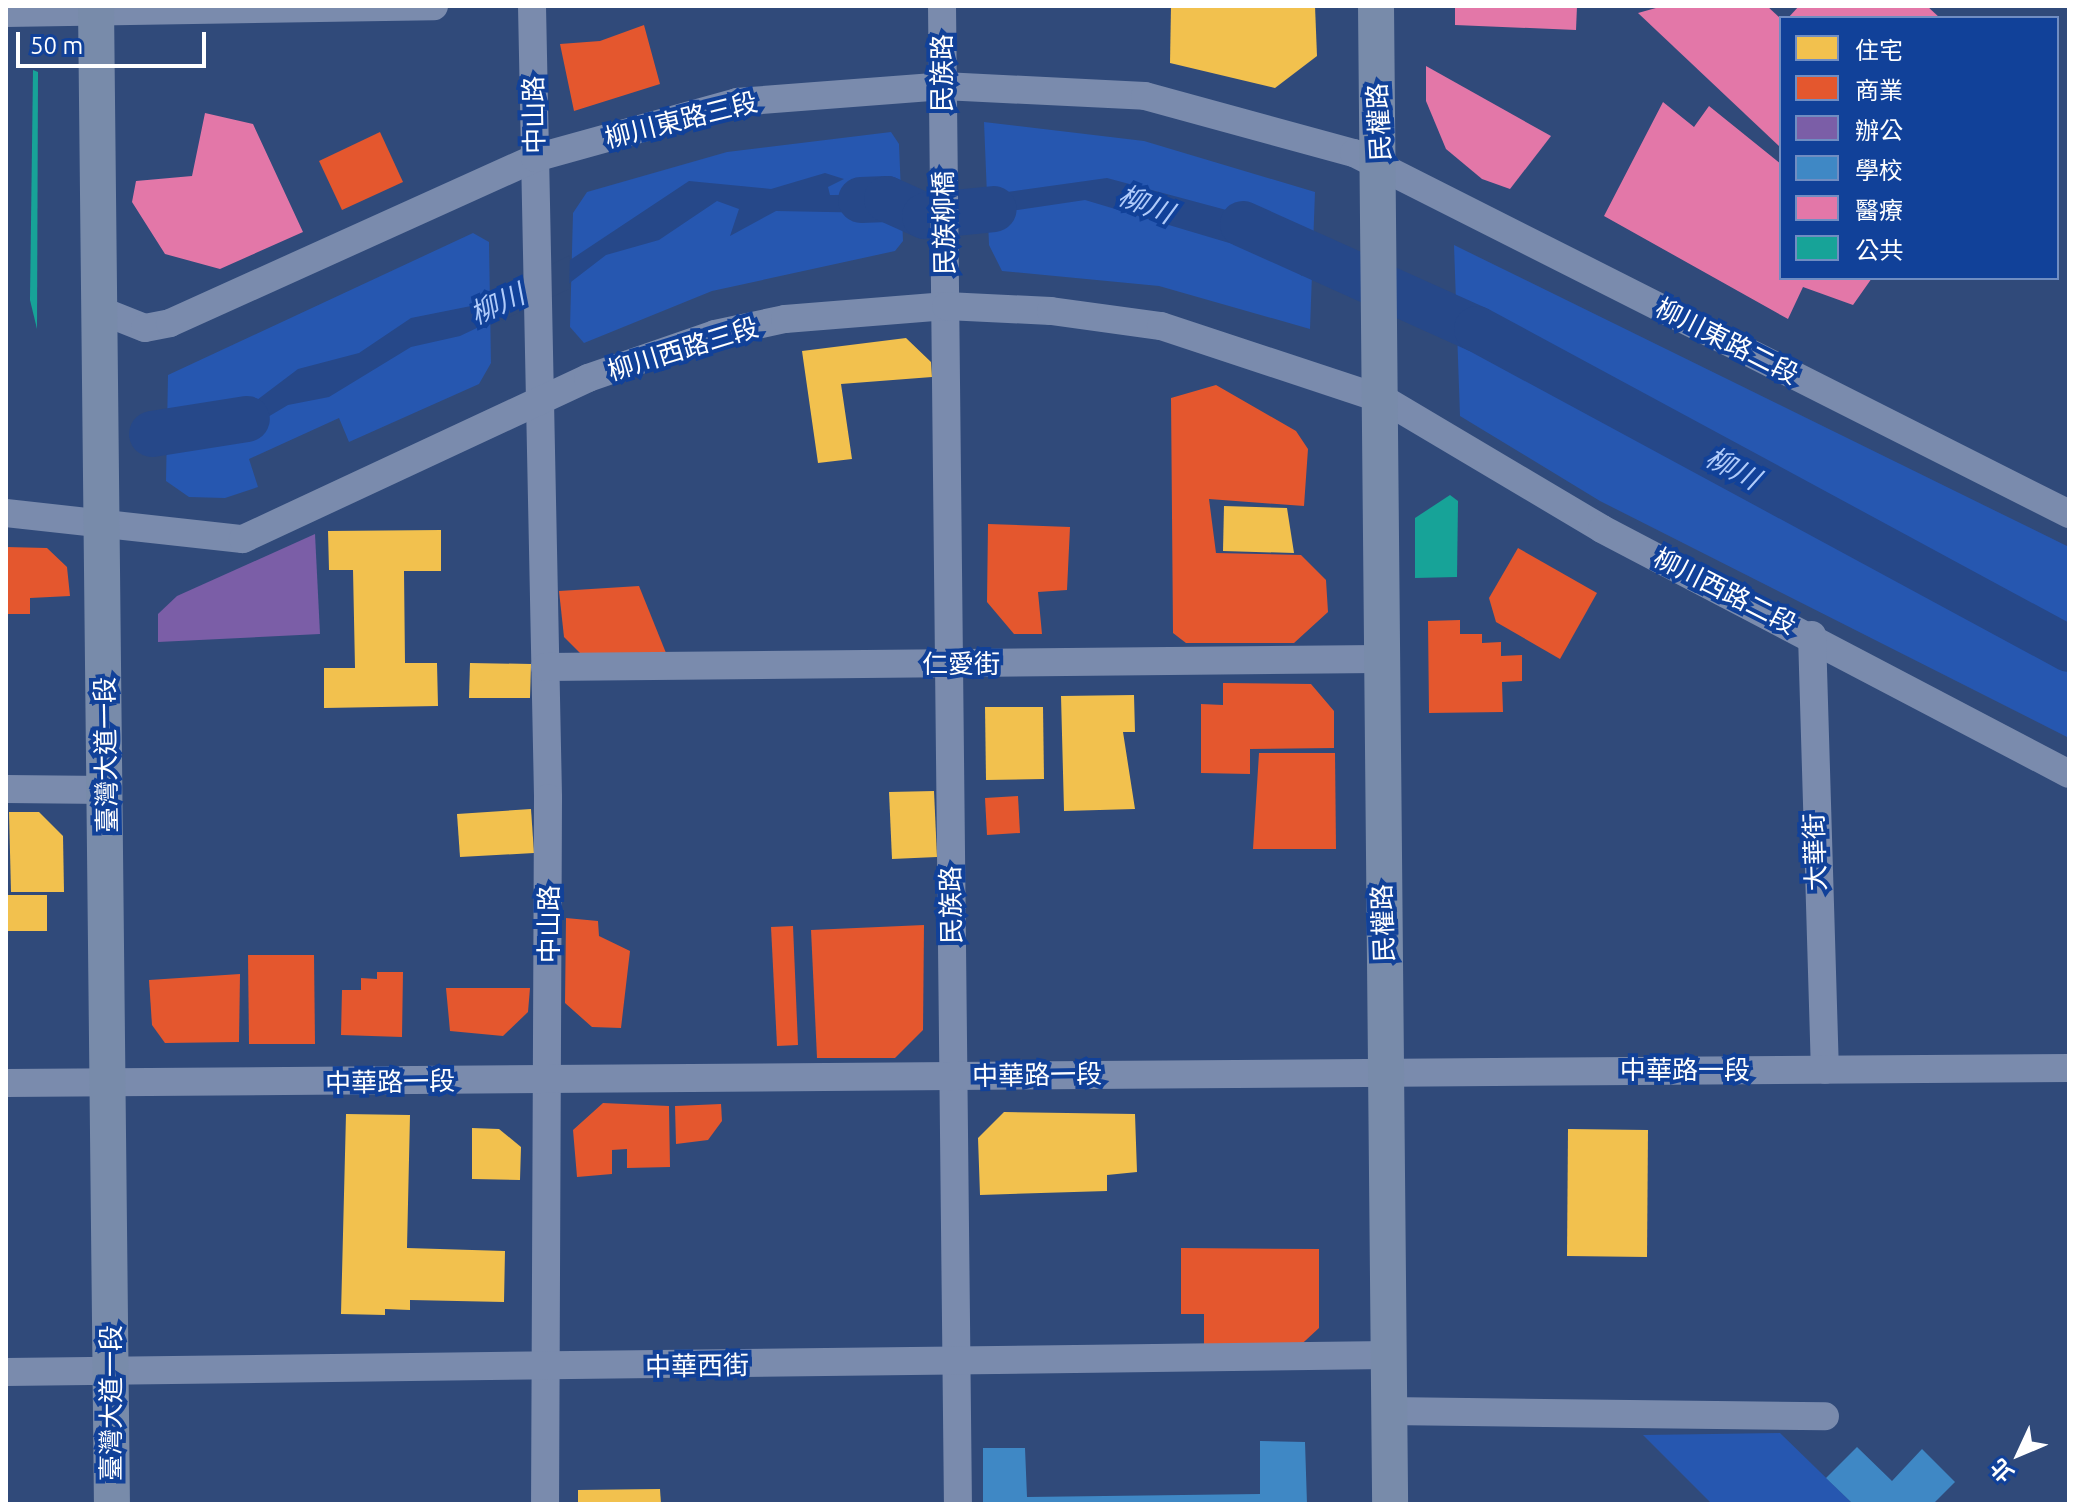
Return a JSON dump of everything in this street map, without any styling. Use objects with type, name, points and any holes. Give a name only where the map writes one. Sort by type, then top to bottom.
[{"type":"main road","name":"民權路","points":[[1376,6],[1385,400],[1378,659],[1387,1073],[1390,1504]]},
{"type":"main road","name":"臺灣大道一段","points":[[96,10],[102,311],[112,1504]]},
{"type":"street","points":[[6,13],[434,6]]},
{"type":"street","name":"中山路","points":[[532,6],[536,402],[545,667],[549,1078],[545,1504]]},
{"type":"street","name":"民族路","points":[[942,6],[942,141]]},
{"type":"street","name":"柳川東路三段","points":[[102,311],[145,328],[170,323],[535,158],[737,102],[943,86],[1145,96],[1324,141],[1382,173]]},
{"type":"street","name":"民族柳橋","points":[[942,141],[946,306]]},
{"type":"street","name":"柳川東路二段","points":[[1382,173],[2069,514]]},
{"type":"street","name":"民族路","points":[[946,306],[958,1504]]},
{"type":"street","name":"柳川西路三段","points":[[6,513],[103,518],[178,537],[243,539],[536,402],[715,334],[785,319],[946,306],[1161,326],[1385,400]]},
{"type":"street","name":"柳川西路二段","points":[[1385,400],[1602,529],[1812,635],[2069,774]]},
{"type":"street","name":"大華街","points":[[1812,635],[1825,1070]]},
{"type":"street","name":"仁愛街","points":[[545,667],[680,660],[949,665],[1378,659]]},
{"type":"street","points":[[6,789],[107,790]]},
{"type":"street","name":"中華路一段","points":[[6,1083],[2069,1068]]},
{"type":"street","name":"中華西街","points":[[6,1372],[111,1368],[957,1365],[1388,1355]]},
{"type":"street","points":[[1388,1411],[1825,1416]]},
{"type":"shaded area","points":[[984,122],[1144,141],[1315,192],[1310,329],[1159,286],[1002,271],[989,245]]},
{"type":"shaded area","points":[[891,132],[899,144],[903,241],[895,251],[712,291],[584,343],[570,327],[573,213],[587,192],[727,152]]},
{"type":"shaded area","points":[[473,233],[489,242],[491,363],[479,384],[349,442],[339,418],[249,459],[258,487],[225,498],[189,497],[166,481],[168,375]]},
{"type":"shaded area","points":[[1454,245],[2069,547],[2069,738],[1600,501],[1460,416]]},
{"type":"shaded area","points":[[1780,1433],[1853,1504],[1712,1504],[1643,1435]]},
{"type":"water","name":"柳川","points":[[825,173],[844,179],[828,187],[830,195],[993,194],[1107,178],[1297,229],[1302,276],[1283,259],[1085,200],[983,215],[776,211],[730,236],[739,209],[717,201],[659,240],[606,255],[567,285],[460,336],[411,347],[329,397],[288,405],[226,442],[186,449],[183,418],[249,406],[298,369],[359,353],[411,318],[486,303],[567,262],[689,181],[771,189]]},
{"type":"pier","points":[[905,190],[982,190],[982,219],[905,218]]},
{"type":"pier","points":[[570,255],[569,289],[495,324],[494,295]]},
{"type":"building: 住宅","points":[[1171,6],[1315,6],[1317,56],[1275,88],[1170,63]]},
{"type":"building: 住宅","points":[[906,338],[931,362],[932,377],[841,384],[852,459],[818,463],[802,351]]},
{"type":"building: 住宅","points":[[1224,506],[1287,508],[1294,553],[1223,551]]},
{"type":"building: 住宅","points":[[441,530],[441,571],[404,571],[405,663],[437,663],[438,706],[324,708],[324,668],[355,668],[353,570],[329,570],[328,531]]},
{"type":"building: 住宅","points":[[470,663],[531,664],[530,698],[469,698]]},
{"type":"building: 住宅","points":[[1134,695],[1135,732],[1123,732],[1135,809],[1064,811],[1061,696]]},
{"type":"building: 住宅","points":[[985,707],[1043,707],[1044,779],[986,780]]},
{"type":"building: 住宅","points":[[934,791],[937,857],[892,859],[889,792]]},
{"type":"building: 住宅","points":[[531,809],[534,853],[460,857],[457,814]]},
{"type":"building: 住宅","points":[[9,812],[39,812],[63,836],[64,892],[11,892]]},
{"type":"building: 住宅","points":[[6,895],[47,895],[47,931],[6,931]]},
{"type":"building: 住宅","points":[[1004,1112],[1135,1114],[1137,1172],[1107,1175],[1107,1191],[980,1195],[978,1138]]},
{"type":"building: 住宅","points":[[346,1114],[410,1115],[407,1248],[505,1251],[504,1302],[410,1300],[410,1310],[385,1309],[385,1315],[341,1314]]},
{"type":"building: 住宅","points":[[472,1128],[499,1129],[521,1147],[520,1180],[472,1179]]},
{"type":"building: 住宅","points":[[1568,1129],[1648,1130],[1647,1257],[1567,1256]]},
{"type":"building: 住宅","points":[[660,1489],[661,1504],[578,1504],[578,1490]]},
{"type":"building: 商業","points":[[644,25],[660,84],[574,111],[560,44],[600,41]]},
{"type":"building: 商業","points":[[380,132],[403,182],[342,210],[319,161]]},
{"type":"building: 商業","points":[[1216,385],[1296,431],[1308,449],[1304,506],[1209,499],[1216,553],[1301,555],[1326,580],[1328,612],[1294,643],[1186,643],[1173,633],[1171,398]]},
{"type":"building: 商業","points":[[988,524],[1070,527],[1067,590],[1038,592],[1042,634],[1014,634],[987,602]]},
{"type":"building: 商業","points":[[6,547],[47,548],[67,567],[70,596],[30,598],[30,614],[6,614]]},
{"type":"building: 商業","points":[[1518,548],[1597,593],[1560,659],[1496,622],[1489,598]]},
{"type":"building: 商業","points":[[639,586],[666,653],[580,653],[564,637],[559,591]]},
{"type":"building: 商業","points":[[1460,620],[1460,634],[1482,634],[1482,643],[1501,642],[1501,656],[1522,655],[1522,681],[1502,682],[1503,712],[1429,713],[1428,621]]},
{"type":"building: 商業","points":[[1223,683],[1311,684],[1334,711],[1334,748],[1250,749],[1250,774],[1201,773],[1201,704],[1223,705]]},
{"type":"building: 商業","points":[[1259,753],[1335,753],[1336,849],[1253,849]]},
{"type":"building: 商業","points":[[1018,796],[1020,833],[987,835],[985,798]]},
{"type":"building: 商業","points":[[566,918],[598,921],[599,936],[630,951],[621,1028],[592,1027],[565,1003]]},
{"type":"building: 商業","points":[[924,925],[923,1030],[895,1058],[817,1058],[811,930]]},
{"type":"building: 商業","points":[[793,926],[798,1045],[777,1046],[771,927]]},
{"type":"building: 商業","points":[[248,955],[314,955],[315,1044],[249,1044]]},
{"type":"building: 商業","points":[[377,972],[403,972],[402,1037],[341,1035],[342,990],[361,990],[361,978],[377,979]]},
{"type":"building: 商業","points":[[240,974],[239,1042],[165,1043],[152,1025],[149,980]]},
{"type":"building: 商業","points":[[446,988],[530,988],[528,1012],[503,1036],[450,1031]]},
{"type":"building: 商業","points":[[603,1103],[669,1106],[670,1167],[627,1168],[627,1149],[612,1150],[612,1174],[577,1177],[573,1130]]},
{"type":"building: 商業","points":[[721,1104],[722,1121],[708,1140],[676,1144],[675,1106]]},
{"type":"building: 商業","points":[[1181,1248],[1319,1249],[1319,1328],[1292,1353],[1204,1353],[1204,1314],[1181,1314]]},
{"type":"building: 辦公","points":[[315,534],[320,634],[158,642],[158,614],[177,596]]},
{"type":"building: 學校","points":[[1260,1441],[1305,1442],[1307,1504],[983,1504],[983,1448],[1025,1448],[1027,1497],[1260,1494]]},
{"type":"building: 學校","points":[[1857,1447],[1892,1481],[1922,1449],[1955,1482],[1933,1504],[1853,1504],[1826,1478]]},
{"type":"building: 醫療","points":[[1455,6],[1577,6],[1576,30],[1455,25]]},
{"type":"building: 醫療","points":[[1663,6],[1767,6],[1779,17],[1779,146],[1638,13]]},
{"type":"building: 醫療","points":[[1799,6],[1927,6],[1938,16],[1790,16]]},
{"type":"building: 醫療","points":[[1426,66],[1551,136],[1510,189],[1482,179],[1446,149],[1426,101]]},
{"type":"building: 醫療","points":[[1663,102],[1694,127],[1709,106],[1779,162],[1779,280],[1871,280],[1853,305],[1803,287],[1788,319],[1604,216]]},
{"type":"building: 醫療","points":[[205,113],[253,124],[303,232],[220,269],[165,254],[132,202],[136,181],[192,176]]},
{"type":"building: 公共","points":[[33,70],[38,72],[37,329],[30,300]]},
{"type":"building: 公共","points":[[1450,495],[1458,501],[1457,577],[1415,578],[1415,518]]},
{"type":"waterway","name":"柳川","points":[[861,200],[887,199],[925,216],[994,209]]},
{"type":"waterway","name":"柳川","points":[[1243,224],[1477,329],[2069,649]]},
{"type":"waterway","name":"柳川","points":[[152,434],[247,419]]}]
